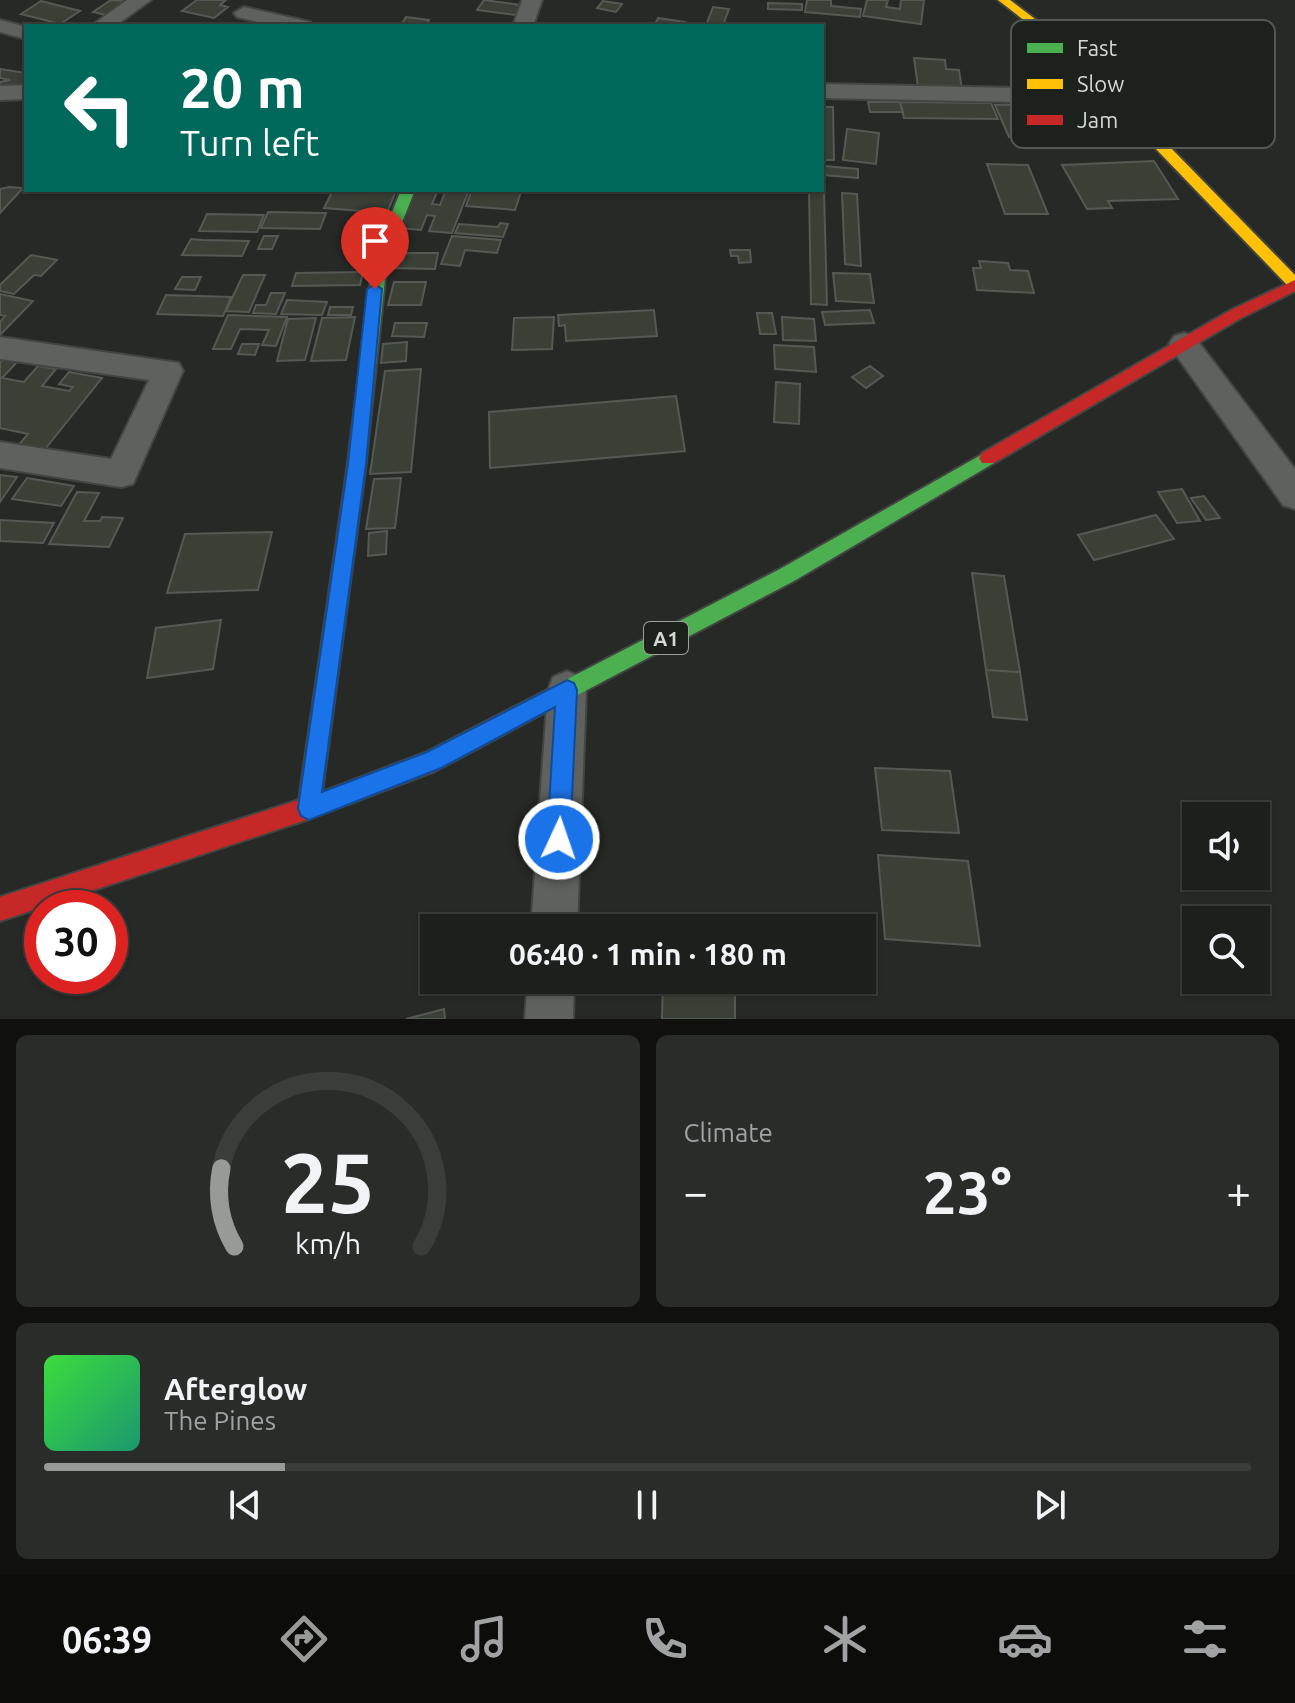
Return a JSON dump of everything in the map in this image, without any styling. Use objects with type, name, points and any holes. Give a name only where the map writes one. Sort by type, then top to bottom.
[{"type":"main road","points":[[999,1],[1026,20]]},
{"type":"main road","points":[[1165,148],[1295,284]]},
{"type":"main road","points":[[309,808],[357,464],[375,289],[380,260],[407,192]]},
{"type":"main road","name":"A1","points":[[0,909],[309,808],[433,761],[787,575],[1184,344],[1295,284]]},
{"type":"street","points":[[104,24],[141,0]]},
{"type":"street","points":[[524,24],[532,0]]},
{"type":"street","points":[[244,13],[294,24]]},
{"type":"street","points":[[0,26],[24,33]]},
{"type":"street","points":[[0,39],[24,34]]},
{"type":"street","points":[[824,91],[1011,95]]},
{"type":"street","points":[[0,93],[24,92]]},
{"type":"street","points":[[1184,344],[1295,495]]},
{"type":"street","points":[[0,348],[168,371],[121,474],[0,455]]},
{"type":"street","points":[[555,914],[567,690]]},
{"type":"street","points":[[549,1019],[550,994]]},
{"type":"building","points":[[111,0],[126,1],[106,15],[93,12]]},
{"type":"building","points":[[197,0],[226,0],[220,5],[228,7],[214,18],[182,11]]},
{"type":"building","points":[[484,0],[522,5],[515,15],[477,10]]},
{"type":"building","points":[[807,0],[831,0],[831,6],[861,9],[860,17],[805,12]]},
{"type":"building","points":[[867,0],[888,0],[886,7],[900,9],[901,0],[924,0],[921,24],[863,16]]},
{"type":"building","points":[[41,1],[80,11],[60,24],[21,14]]},
{"type":"building","points":[[603,1],[622,4],[616,12],[597,8]]},
{"type":"building","points":[[768,3],[802,4],[802,10],[768,9]]},
{"type":"building","points":[[713,7],[729,9],[723,24],[707,23]]},
{"type":"building","points":[[406,17],[429,20],[426,24],[402,24]]},
{"type":"building","points":[[658,18],[685,22],[684,24],[655,24]]},
{"type":"building","points":[[914,58],[945,60],[946,69],[959,70],[962,90],[918,87]]},
{"type":"building","points":[[0,69],[24,73],[24,83],[0,90],[0,82],[10,80],[0,78]]},
{"type":"building","points":[[868,102],[900,102],[903,112],[870,112]]},
{"type":"building","points":[[900,102],[991,103],[998,119],[904,118]]},
{"type":"building","points":[[995,105],[1011,105],[1011,137],[1009,137]]},
{"type":"building","points":[[824,107],[833,107],[834,160],[824,160]]},
{"type":"building","points":[[847,129],[879,133],[876,164],[843,160]]},
{"type":"building","points":[[1154,161],[1178,199],[1108,201],[1112,208],[1087,209],[1062,165]]},
{"type":"building","points":[[987,164],[1028,165],[1048,214],[1005,214]]},
{"type":"building","points":[[824,166],[858,169],[858,178],[824,175]]},
{"type":"building","points":[[23,188],[0,213],[0,189]]},
{"type":"building","points":[[824,191],[827,305],[811,304],[809,192]]},
{"type":"building","points":[[332,192],[396,192],[387,213],[324,208]]},
{"type":"building","points":[[415,192],[437,192],[432,204],[440,205],[445,192],[468,192],[452,233],[429,231],[435,216],[427,215],[421,230],[398,228]]},
{"type":"building","points":[[471,192],[521,192],[515,210],[466,206]]},
{"type":"building","points":[[842,193],[857,194],[861,266],[845,264]]},
{"type":"building","points":[[268,212],[326,213],[320,229],[261,228]]},
{"type":"building","points":[[207,214],[264,215],[257,232],[199,231]]},
{"type":"building","points":[[500,223],[508,224],[503,237],[455,233],[459,224],[498,227]]},
{"type":"building","points":[[264,236],[278,236],[272,249],[258,249]]},
{"type":"building","points":[[452,236],[501,240],[497,253],[465,250],[460,266],[441,264]]},
{"type":"building","points":[[191,239],[249,241],[242,256],[182,255]]},
{"type":"building","points":[[730,250],[750,250],[751,262],[739,263],[738,256],[731,256]]},
{"type":"building","points":[[396,253],[438,253],[435,269],[391,268]]},
{"type":"building","points":[[31,255],[57,260],[41,276],[34,275],[14,294],[0,291],[0,285]]},
{"type":"building","points":[[979,261],[1008,263],[1010,270],[1028,271],[1034,293],[977,290],[973,268],[981,268]]},
{"type":"building","points":[[363,272],[360,285],[292,286],[296,273]]},
{"type":"building","points":[[833,273],[870,274],[874,303],[836,301]]},
{"type":"building","points":[[243,275],[265,275],[249,312],[226,311]]},
{"type":"building","points":[[182,277],[201,277],[195,290],[175,289]]},
{"type":"building","points":[[394,282],[426,282],[421,305],[388,305]]},
{"type":"building","points":[[271,293],[285,293],[276,314],[253,313],[256,305],[266,305]]},
{"type":"building","points":[[0,294],[33,301],[0,335],[0,322],[5,316],[0,315]]},
{"type":"building","points":[[166,295],[231,297],[223,316],[157,314]]},
{"type":"building","points":[[287,300],[327,302],[322,315],[281,314]]},
{"type":"building","points":[[330,307],[353,307],[351,315],[328,315]]},
{"type":"building","points":[[654,310],[657,336],[566,341],[565,325],[559,326],[558,315]]},
{"type":"building","points":[[870,310],[874,323],[825,325],[822,312]]},
{"type":"building","points":[[757,313],[772,313],[776,334],[760,334]]},
{"type":"building","points":[[228,315],[287,317],[276,346],[262,345],[269,330],[240,329],[231,349],[213,349]]},
{"type":"building","points":[[355,317],[346,360],[311,361],[322,318]]},
{"type":"building","points":[[554,317],[552,349],[512,350],[514,318]]},
{"type":"building","points":[[782,317],[814,319],[816,341],[783,340]]},
{"type":"building","points":[[316,318],[305,360],[277,361],[288,319]]},
{"type":"building","points":[[395,323],[427,323],[424,337],[392,336]]},
{"type":"building","points":[[407,342],[406,361],[381,363],[383,344]]},
{"type":"building","points":[[242,344],[259,344],[255,355],[238,354]]},
{"type":"building","points":[[774,345],[814,347],[816,372],[775,369]]},
{"type":"building","points":[[4,358],[18,361],[2,378],[24,382],[38,366],[56,369],[42,386],[69,391],[73,387],[59,384],[69,372],[102,378],[42,453],[17,447],[28,434],[0,428],[0,363]]},
{"type":"building","points":[[870,366],[883,376],[866,388],[852,377]]},
{"type":"building","points":[[421,369],[411,472],[370,474],[385,371]]},
{"type":"building","points":[[776,382],[800,384],[799,424],[774,422]]},
{"type":"building","points":[[676,396],[685,451],[490,468],[489,412]]},
{"type":"building","points":[[0,475],[17,477],[0,502]]},
{"type":"building","points":[[27,478],[74,486],[61,506],[12,499]]},
{"type":"building","points":[[401,478],[395,528],[366,529],[374,479]]},
{"type":"building","points":[[1182,489],[1200,521],[1177,523],[1158,492]]},
{"type":"building","points":[[77,492],[99,493],[84,521],[100,521],[102,517],[123,518],[109,547],[49,544]]},
{"type":"building","points":[[1204,496],[1220,518],[1206,520],[1191,498]]},
{"type":"building","points":[[1156,515],[1174,539],[1094,560],[1078,535]]},
{"type":"building","points":[[0,520],[54,523],[43,543],[0,541]]},
{"type":"building","points":[[387,531],[386,554],[368,556],[369,533]]},
{"type":"building","points":[[272,532],[258,590],[167,593],[185,534]]},
{"type":"building","points":[[972,573],[1004,576],[1020,672],[986,670]]},
{"type":"building","points":[[221,620],[213,669],[147,678],[156,628]]},
{"type":"building","points":[[986,670],[1020,672],[1027,720],[993,717]]},
{"type":"building","points":[[875,768],[950,771],[959,833],[882,830]]},
{"type":"building","points":[[878,855],[968,861],[980,946],[885,939]]},
{"type":"building","points":[[663,994],[735,994],[735,1019],[662,1019]]},
{"type":"building","points":[[444,1009],[445,1019],[406,1019]]},
{"type":"traffic: fast","points":[[356,470],[380,260],[407,192]]},
{"type":"traffic: fast","points":[[561,693],[787,575],[988,458]]},
{"type":"traffic: slow","points":[[1003,0],[1029,20]]},
{"type":"traffic: slow","points":[[1163,148],[1295,284]]},
{"type":"traffic: jam","points":[[988,458],[1236,314],[1295,285]]},
{"type":"traffic: jam","points":[[309,808],[356,470]]},
{"type":"traffic: jam","points":[[0,909],[309,808],[433,761],[561,693]]},
{"type":"route","points":[[375,289],[357,464],[309,808],[433,761],[567,690],[559,839]]}]
